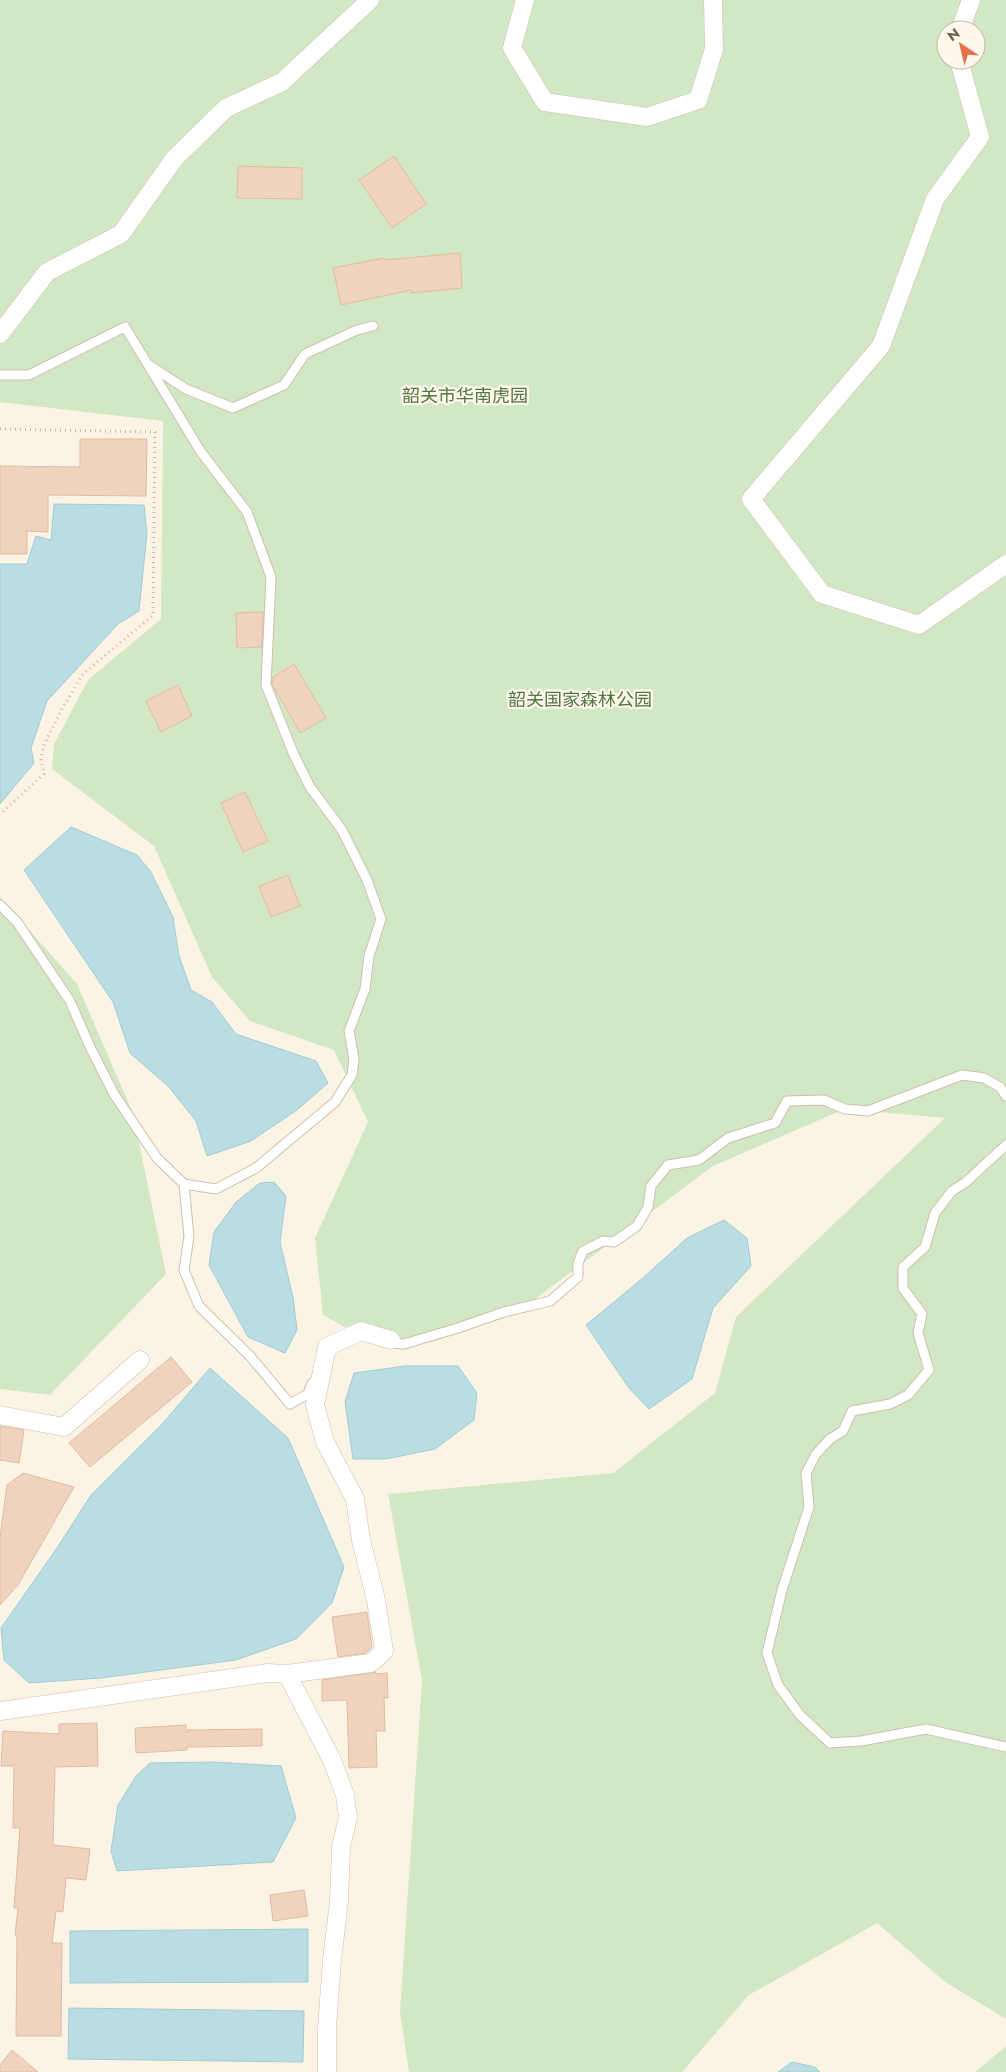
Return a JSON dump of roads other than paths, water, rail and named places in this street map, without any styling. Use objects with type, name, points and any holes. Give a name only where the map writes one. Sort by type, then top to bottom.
[{"type":"street","points":[[0,334],[47,272],[121,234],[174,159],[226,108],[282,82],[370,0]]},
{"type":"street","points":[[525,0],[512,48],[544,102],[647,117],[698,100],[714,49],[713,0]]},
{"type":"street","points":[[964,20],[971,0]]},
{"type":"street","points":[[962,70],[980,137],[936,198],[881,346],[751,499],[822,594],[919,625],[1006,564]]},
{"type":"street","points":[[0,1711],[258,1674],[286,1674],[371,1663],[384,1651],[376,1600],[361,1540],[355,1500],[325,1442],[315,1405],[327,1347],[360,1331],[391,1340]]},
{"type":"street","points":[[0,1416],[64,1427],[140,1360]]},
{"type":"street","points":[[286,1674],[332,1760],[345,1795],[348,1817],[341,1847],[339,1902],[327,2028],[327,2072]]},
{"type":"lane","points":[[147,363],[186,388],[233,408],[284,385],[305,354],[356,330],[373,326]]},
{"type":"lane","points":[[0,375],[29,374],[125,327],[201,452],[247,512],[271,577],[266,685],[294,755],[310,787],[342,830],[367,880],[382,919],[369,956],[364,989],[349,1031],[354,1059],[352,1075],[335,1102],[256,1168],[216,1190],[184,1184],[157,1158],[114,1094],[91,1049],[70,1000],[17,922],[0,905]]},
{"type":"lane","points":[[184,1184],[189,1237],[184,1270],[199,1306],[250,1356],[290,1404],[308,1394],[312,1385],[318,1347],[337,1339],[371,1338],[378,1342],[404,1344],[504,1312],[550,1301],[578,1276],[578,1263],[583,1251],[603,1241],[614,1242],[637,1226],[648,1208],[651,1186],[668,1165],[699,1160],[728,1138],[775,1123],[787,1102],[824,1100],[845,1109],[868,1111],[962,1075],[984,1078],[1000,1087],[1006,1096]]},
{"type":"lane","points":[[1006,1145],[966,1182],[952,1191],[935,1213],[925,1247],[903,1267],[903,1288],[922,1314],[918,1333],[929,1370],[908,1395],[890,1404],[852,1411],[843,1431],[830,1440],[816,1454],[806,1473],[809,1507],[775,1614],[767,1653],[778,1684],[800,1715],[830,1743],[861,1741],[926,1729],[1006,1747]]},
{"type":"water","points":[[54,504],[144,505],[147,533],[139,611],[118,624],[47,701],[31,748],[34,763],[0,804],[0,564],[27,564],[36,536],[51,540]]},
{"type":"water","points":[[71,827],[137,855],[151,872],[173,917],[179,956],[191,990],[212,1002],[236,1034],[316,1061],[328,1083],[297,1110],[251,1141],[207,1156],[196,1121],[169,1087],[130,1053],[113,1002],[24,870]]},
{"type":"water","points":[[274,1182],[286,1196],[280,1242],[293,1297],[297,1330],[285,1353],[248,1337],[209,1265],[214,1232],[236,1202],[260,1183]]},
{"type":"water","points":[[724,1220],[747,1238],[751,1266],[713,1308],[692,1379],[649,1409],[629,1388],[586,1325],[643,1278],[687,1238]]},
{"type":"water","points":[[405,1366],[458,1366],[477,1393],[474,1420],[435,1449],[386,1459],[353,1459],[345,1402],[354,1373]]},
{"type":"water","points":[[210,1368],[288,1438],[344,1567],[332,1603],[296,1639],[236,1660],[101,1678],[29,1683],[4,1660],[1,1628],[57,1548],[91,1495],[163,1423]]},
{"type":"water","points":[[214,1762],[281,1766],[296,1818],[273,1862],[117,1871],[111,1851],[118,1805],[136,1776],[150,1763]]},
{"type":"water","points":[[308,1929],[308,1982],[70,1983],[70,1931]]},
{"type":"water","points":[[69,2008],[304,2011],[303,2062],[68,2059]]},
{"type":"water","points":[[792,2062],[815,2067],[820,2072],[778,2072]]},
{"type":"park label","name":"韶关市华南虎园","points":[[465,396]]},
{"type":"park label","name":"韶关国家森林公园","points":[[580,700]]}]
